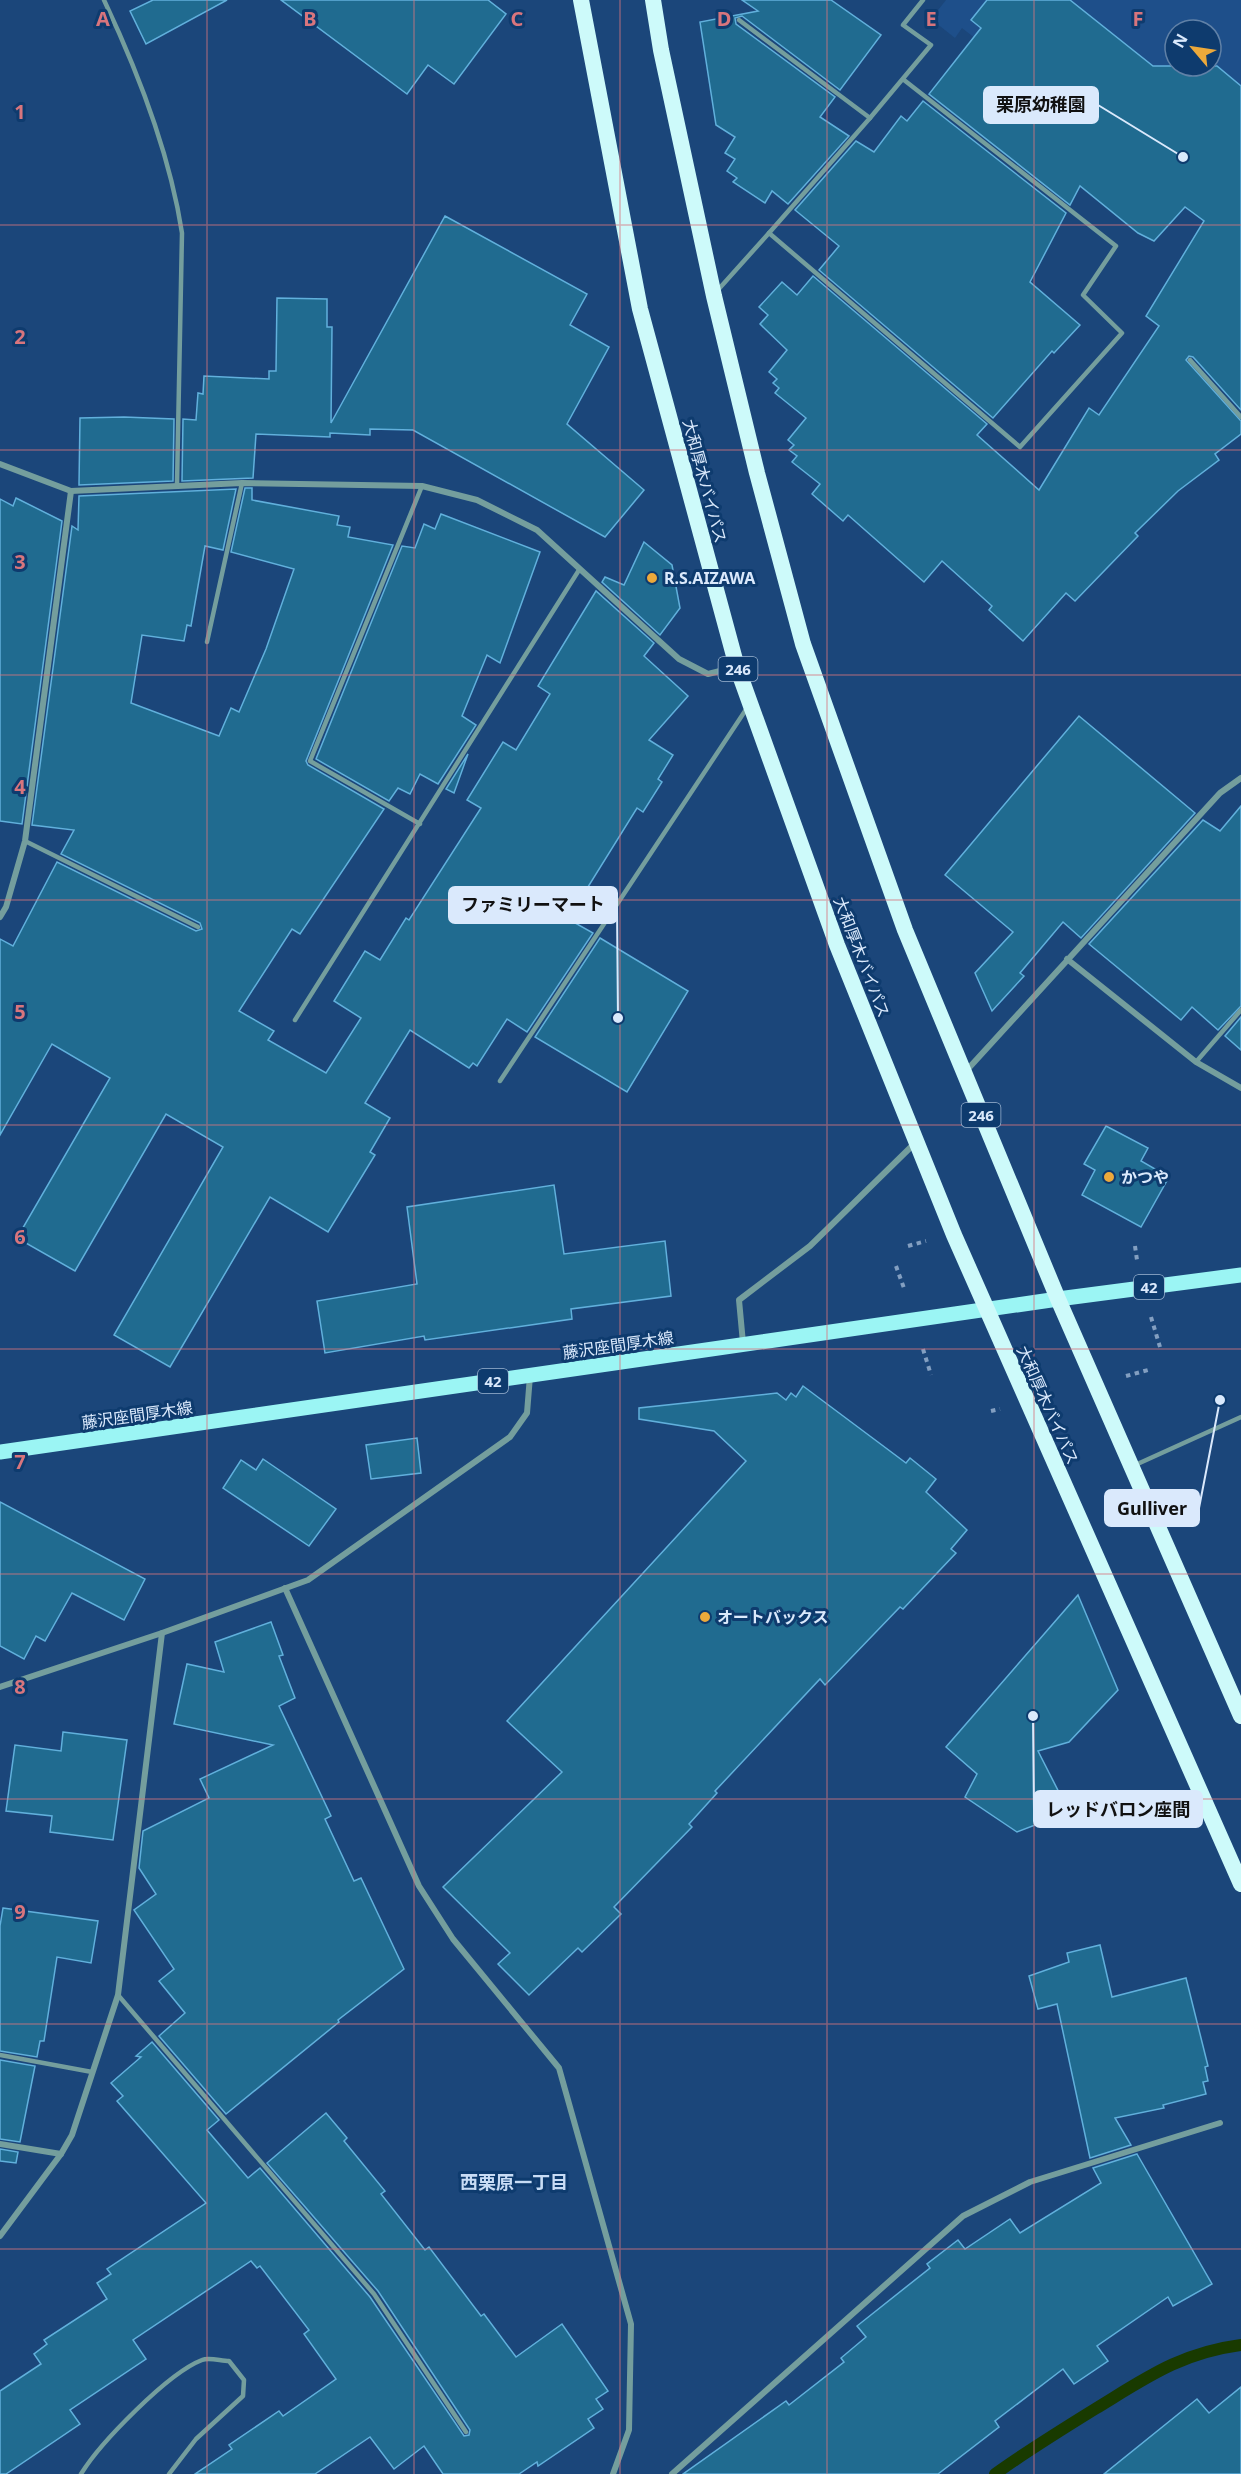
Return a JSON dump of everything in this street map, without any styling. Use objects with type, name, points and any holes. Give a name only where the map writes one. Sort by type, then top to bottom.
[{"type":"highway","name":"大和厚木バイパス","points":[[580,0],[640,309],[737,667],[837,945],[916,1142],[987,1310],[1241,1884]]},
{"type":"highway","name":"246","points":[[653,0],[661,50],[714,296],[757,473],[803,644],[904,930],[1058,1299],[1241,1716]]},
{"type":"main road","name":"藤沢座間厚木線","points":[[0,1452],[1058,1299],[1241,1275]]},
{"type":"street","points":[[0,464],[71,490],[242,483],[422,486],[477,500],[537,530],[679,659],[708,674],[737,667]]},
{"type":"street","points":[[0,918],[6,907],[25,841],[71,490]]},
{"type":"street","points":[[964,1073],[1220,793],[1241,778]]},
{"type":"street","points":[[1067,959],[1196,1062],[1241,1088]]},
{"type":"street","points":[[743,1346],[739,1300],[810,1246],[916,1142]]},
{"type":"street","points":[[0,1687],[162,1634],[308,1580],[510,1437],[527,1413],[530,1375]]},
{"type":"street","points":[[285,1588],[419,1886],[453,1939],[559,2068],[631,2324],[629,2430],[613,2474]]},
{"type":"street","points":[[0,2236],[62,2154],[72,2135],[118,1995],[162,1634]]},
{"type":"street","points":[[672,2474],[963,2216],[1030,2182],[1220,2123]]},
{"type":"street","points":[[0,2144],[62,2154]]},
{"type":"lane","points":[[104,0],[129,52],[176,197],[181,224],[177,484]]},
{"type":"lane","points":[[714,296],[904,80],[931,45],[903,25],[923,0]]},
{"type":"lane","points":[[739,20],[870,118]]},
{"type":"lane","points":[[770,233],[1020,447],[1122,333],[1083,295],[1116,246],[904,80]]},
{"type":"lane","points":[[1190,360],[1241,417]]},
{"type":"lane","points":[[207,642],[242,483]]},
{"type":"lane","points":[[420,824],[310,761],[422,486]]},
{"type":"lane","points":[[296,1020],[579,570]]},
{"type":"lane","points":[[500,1081],[750,704]]},
{"type":"lane","points":[[25,841],[198,927]]},
{"type":"lane","points":[[1196,1062],[1241,1010]]},
{"type":"lane","points":[[1131,1467],[1241,1417]]},
{"type":"lane","points":[[118,1995],[374,2294],[466,2432]]},
{"type":"lane","points":[[0,2055],[92,2072]]},
{"type":"lane","points":[[81,2474],[87,2463],[137,2409],[171,2380],[203,2359],[229,2361],[244,2380],[243,2396],[196,2439],[169,2474]]},
{"type":"shaded area","points":[[946,0],[1241,0],[1241,247],[962,28],[955,38],[931,19]]},
{"type":"building","points":[[153,0],[227,0],[146,44],[130,11]]},
{"type":"building","points":[[281,0],[488,0],[506,14],[454,84],[428,65],[407,94]]},
{"type":"building","points":[[742,0],[831,0],[881,35],[840,90],[742,16],[735,18],[736,24],[835,97],[820,117],[849,136],[788,204],[772,191],[765,203],[733,182],[737,178],[727,171],[735,159],[725,153],[735,137],[716,125],[700,22],[758,11]]},
{"type":"building","points":[[987,0],[1070,0],[1153,66],[1163,66],[1163,78],[1223,78],[1223,71],[1241,86],[1241,410],[1193,357],[1189,356],[1186,360],[1241,421],[1241,434],[1215,454],[1219,460],[1178,491],[1135,533],[1138,536],[1075,601],[1066,593],[1023,641],[989,610],[992,606],[942,561],[924,582],[848,515],[843,521],[812,494],[820,484],[792,462],[797,456],[789,450],[794,445],[788,440],[806,418],[775,393],[779,388],[773,383],[777,379],[769,372],[787,350],[760,324],[768,315],[759,307],[782,282],[797,295],[813,276],[987,424],[977,435],[1039,490],[1089,408],[1099,415],[1159,326],[1146,316],[1204,221],[1185,207],[1154,241],[1138,233],[1080,186],[1070,205],[929,94],[981,28],[971,20]]},
{"type":"building","points":[[923,101],[1066,213],[1030,282],[1080,325],[1054,353],[1052,351],[993,418],[819,270],[839,246],[795,210],[856,141],[874,152],[901,116],[907,121]]},
{"type":"building","points":[[445,216],[587,294],[570,325],[609,347],[567,424],[644,490],[605,537],[413,430],[370,429],[370,435],[330,433],[330,437],[256,434],[253,478],[182,481],[183,419],[196,420],[198,393],[203,394],[204,376],[269,379],[269,371],[276,371],[277,298],[327,299],[327,327],[332,327],[331,423]]},
{"type":"building","points":[[80,418],[174,419],[173,481],[79,485]]},
{"type":"building","points":[[245,488],[252,488],[252,500],[339,516],[337,525],[350,527],[348,537],[393,545],[306,761],[308,765],[384,809],[300,934],[292,929],[239,1011],[274,1031],[268,1040],[326,1073],[361,1018],[334,1001],[365,951],[380,960],[406,918],[409,920],[481,808],[467,800],[503,742],[516,750],[550,694],[538,686],[596,591],[654,643],[644,656],[688,696],[649,740],[673,755],[658,779],[662,782],[643,812],[637,808],[568,919],[593,933],[527,1032],[507,1019],[477,1066],[473,1063],[469,1068],[410,1030],[365,1103],[390,1118],[370,1152],[375,1155],[328,1232],[270,1197],[170,1367],[114,1335],[223,1147],[166,1114],[75,1271],[17,1238],[110,1078],[52,1044],[0,1135],[0,939],[13,946],[57,862],[196,931],[202,929],[200,923],[61,854],[74,830],[32,825],[72,526],[78,530],[79,496],[236,489],[223,550],[205,546],[191,626],[187,625],[184,641],[142,635],[131,703],[219,736],[231,708],[239,712],[266,649],[294,569],[231,552]]},
{"type":"building","points":[[16,498],[62,521],[22,824],[0,821],[0,499],[13,506]]},
{"type":"building","points":[[441,514],[540,552],[500,663],[487,655],[462,716],[476,725],[438,784],[420,774],[410,794],[398,788],[389,801],[316,759],[402,546],[415,548],[424,524],[435,529]]},
{"type":"building","points":[[644,542],[672,565],[680,608],[660,635],[602,582],[605,577],[624,585]]},
{"type":"building","points":[[1079,716],[1195,813],[1081,938],[1063,922],[1020,973],[1024,976],[992,1011],[975,973],[1013,932],[945,875]]},
{"type":"building","points":[[468,754],[454,793],[446,789]]},
{"type":"building","points":[[1241,806],[1241,1006],[1218,1030],[1192,1007],[1181,1020],[1089,944],[1203,820],[1220,831]]},
{"type":"building","points":[[600,938],[688,991],[627,1092],[535,1037]]},
{"type":"building","points":[[1241,1017],[1241,1050],[1225,1036]]},
{"type":"building","points":[[1106,1126],[1148,1148],[1141,1161],[1169,1177],[1141,1227],[1082,1195],[1095,1170],[1084,1164]]},
{"type":"building","points":[[554,1185],[564,1254],[665,1241],[671,1296],[571,1309],[572,1319],[425,1340],[424,1336],[325,1353],[317,1301],[417,1284],[407,1207]]},
{"type":"building","points":[[803,1386],[906,1463],[910,1458],[936,1479],[926,1492],[967,1530],[951,1549],[956,1553],[903,1609],[900,1607],[825,1685],[820,1679],[715,1791],[717,1793],[689,1824],[692,1827],[614,1907],[621,1914],[582,1952],[578,1948],[529,1995],[498,1964],[510,1953],[443,1887],[562,1772],[507,1721],[746,1461],[714,1431],[639,1419],[639,1408],[777,1393],[786,1400],[791,1393],[796,1397]]},
{"type":"building","points":[[417,1438],[421,1473],[371,1479],[366,1445]]},
{"type":"building","points":[[263,1459],[336,1509],[309,1546],[223,1488],[241,1460],[256,1470]]},
{"type":"building","points":[[0,1502],[145,1579],[124,1620],[72,1593],[45,1641],[36,1636],[24,1659],[0,1646]]},
{"type":"building","points":[[1078,1595],[1118,1690],[1069,1742],[1038,1751],[1069,1812],[1017,1832],[965,1797],[977,1774],[946,1747]]},
{"type":"building","points":[[271,1622],[283,1655],[279,1656],[295,1698],[279,1706],[331,1816],[325,1819],[354,1881],[361,1878],[404,1969],[338,2020],[339,2022],[226,2114],[159,2036],[185,2013],[159,1981],[174,1969],[134,1910],[156,1894],[139,1868],[143,1831],[209,1798],[200,1779],[273,1745],[174,1724],[187,1664],[224,1672],[215,1642]]},
{"type":"building","points":[[63,1732],[127,1740],[113,1840],[50,1832],[52,1816],[6,1811],[15,1745],[61,1751]]},
{"type":"building","points":[[3,1908],[98,1921],[91,1963],[57,1957],[44,2041],[40,2041],[37,2057],[0,2051],[0,1926]]},
{"type":"building","points":[[1100,1945],[1112,1997],[1186,1978],[1208,2066],[1205,2067],[1208,2081],[1203,2082],[1206,2094],[1163,2105],[1164,2108],[1115,2118],[1131,2145],[1090,2158],[1057,2004],[1038,2009],[1029,1976],[1069,1962],[1067,1953]]},
{"type":"building","points":[[152,2042],[219,2120],[207,2130],[248,2178],[260,2168],[370,2297],[464,2436],[469,2435],[470,2430],[378,2291],[267,2163],[326,2113],[347,2138],[344,2141],[385,2191],[381,2194],[425,2250],[429,2247],[481,2316],[484,2314],[516,2357],[562,2324],[608,2391],[596,2399],[603,2409],[588,2419],[594,2428],[538,2466],[537,2462],[519,2474],[443,2474],[424,2446],[394,2469],[370,2437],[315,2474],[195,2474],[232,2449],[229,2445],[279,2411],[283,2416],[336,2379],[304,2334],[309,2330],[260,2266],[257,2268],[251,2261],[133,2340],[146,2359],[70,2410],[80,2424],[6,2474],[0,2474],[0,2391],[41,2364],[34,2354],[47,2344],[44,2340],[107,2299],[97,2283],[111,2274],[107,2269],[206,2203],[117,2101],[123,2096],[111,2083],[141,2057],[136,2056]]},
{"type":"building","points":[[0,2060],[35,2066],[20,2142],[0,2139]]},
{"type":"building","points":[[0,2149],[18,2152],[16,2163],[0,2161]]},
{"type":"building","points":[[1137,2154],[1212,2284],[1173,2306],[1168,2297],[1097,2346],[1108,2361],[1074,2384],[1063,2369],[995,2421],[999,2427],[938,2474],[683,2474],[786,2401],[789,2405],[844,2362],[841,2358],[866,2337],[857,2326],[930,2268],[927,2264],[958,2240],[965,2249],[1010,2219],[1020,2233],[1101,2183],[1093,2168]]},
{"type":"building","points":[[1241,2387],[1241,2474],[1104,2474],[1197,2399],[1209,2413]]},
{"type":"waterway","points":[[995,2474],[1164,2368],[1200,2354],[1241,2345]]},
{"type":"place","name":"栗原幼稚園","points":[[1183,157]]},
{"type":"place","name":"R.S.AIZAWA","points":[[652,578]]},
{"type":"place","name":"ファミリーマート","points":[[618,1018]]},
{"type":"place","name":"かつや","points":[[1109,1177]]},
{"type":"place","name":"Gulliver","points":[[1220,1400]]},
{"type":"place","name":"オートバックス","points":[[705,1617]]},
{"type":"place","name":"レッドバロン座間","points":[[1033,1716]]},
{"type":"district","name":"西栗原一丁目","points":[[514,2182]]}]
